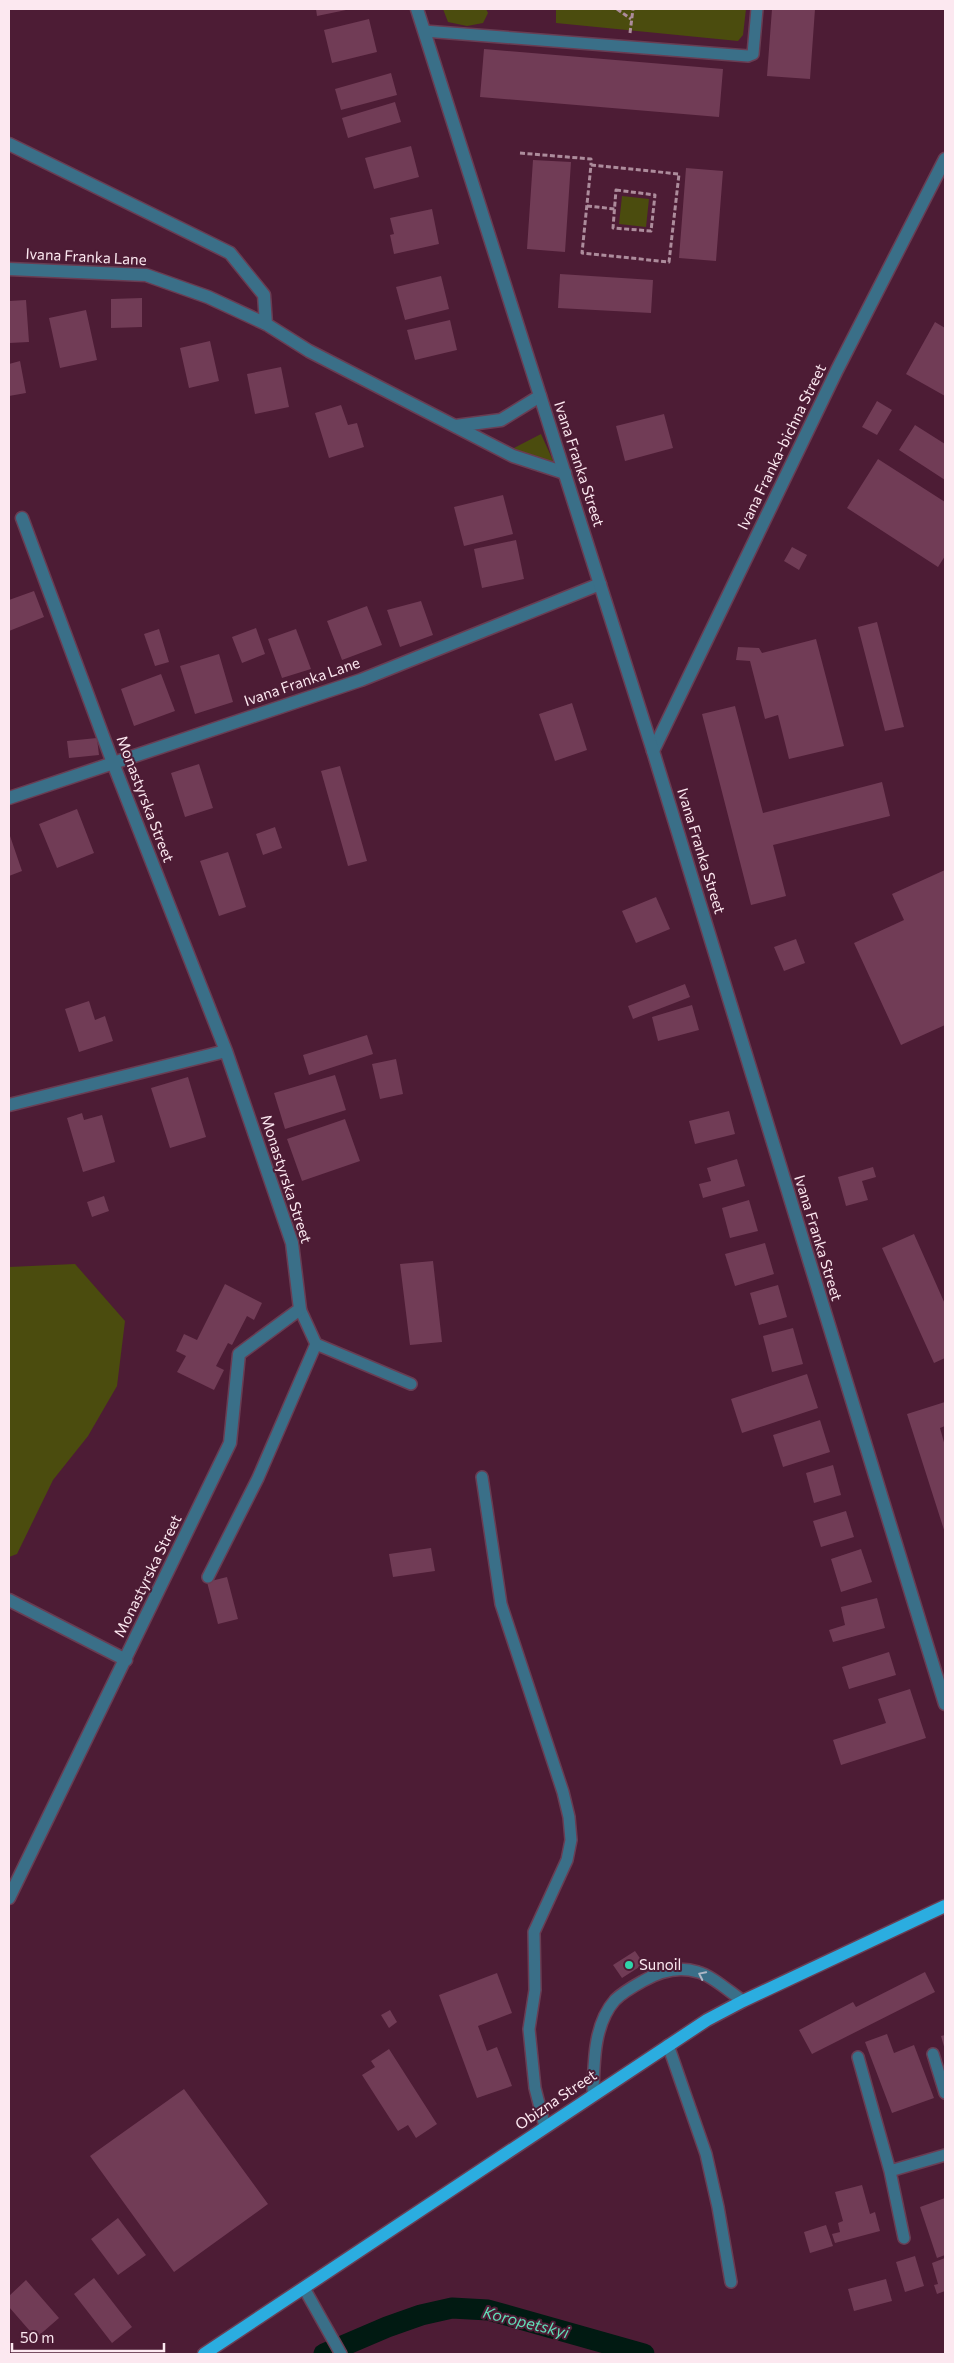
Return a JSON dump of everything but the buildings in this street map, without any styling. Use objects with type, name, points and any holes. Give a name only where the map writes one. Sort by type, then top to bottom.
[{"type":"main road","name":"Obizna Street","points":[[204,2354],[707,2020],[743,2001],[945,1906]]},
{"type":"street","name":"Ivana Franka Street","points":[[417,9],[653,751],[945,1704]]},
{"type":"street","points":[[9,144],[230,253],[264,294],[266,324]]},
{"type":"street","name":"Ivana Franka-bichna Street","points":[[653,751],[837,370],[945,159]]},
{"type":"street","name":"Ivana Franka Lane","points":[[9,269],[146,275],[208,297],[266,324],[309,351],[513,456],[565,472]]},
{"type":"street","points":[[455,426],[502,420],[540,396]]},
{"type":"street","name":"Monastyrska Street","points":[[9,1898],[230,1443],[240,1354],[300,1309],[292,1243],[226,1051],[113,763],[22,518]]},
{"type":"street","name":"Ivana Franka Lane","points":[[9,798],[360,680],[600,584]]},
{"type":"street","points":[[9,1105],[226,1051]]},
{"type":"street","points":[[9,1600],[126,1660]]},
{"type":"lane","points":[[424,30],[748,56],[753,54],[757,9]]},
{"type":"lane","points":[[300,1309],[316,1344],[411,1384]]},
{"type":"lane","points":[[208,1577],[258,1478],[316,1344]]},
{"type":"lane","points":[[482,1477],[501,1604],[563,1792],[569,1816],[571,1840],[567,1860],[534,1932],[535,1990],[529,2029],[534,2088],[545,2127]]},
{"type":"lane","points":[[593,2096],[595,2052],[599,2033],[615,2001],[627,1990],[658,1973],[684,1970],[699,1972],[743,2001]]},
{"type":"lane","points":[[668,2045],[706,2154],[731,2282]]},
{"type":"lane","points":[[933,2054],[945,2093]]},
{"type":"lane","points":[[858,2057],[890,2171],[904,2238]]},
{"type":"lane","points":[[890,2171],[945,2154]]},
{"type":"lane","points":[[304,2288],[341,2354]]},
{"type":"path","points":[[617,9],[632,20]]},
{"type":"path","points":[[520,153],[591,159],[582,253],[669,262],[679,174],[591,165]]},
{"type":"path","points":[[616,190],[655,195],[651,231],[613,228],[615,209],[616,190]]},
{"type":"path","points":[[586,206],[615,209]]},
{"type":"shaded area","points":[[443,9],[486,9],[488,13],[483,23],[467,26],[448,22]]},
{"type":"shaded area","points":[[556,9],[746,9],[743,35],[738,41],[556,23]]},
{"type":"shaded area","points":[[622,196],[649,199],[646,227],[619,224]]},
{"type":"shaded area","points":[[541,434],[555,465],[512,449]]},
{"type":"shaded area","points":[[75,1264],[125,1321],[117,1386],[88,1436],[53,1480],[17,1554],[9,1557],[9,1267]]},
{"type":"waterway","name":"Koropetskyi","points":[[324,2354],[387,2327],[421,2315],[452,2308],[488,2310],[644,2354]]},
{"type":"place","name":"Sunoil","points":[[629,1965]]}]
